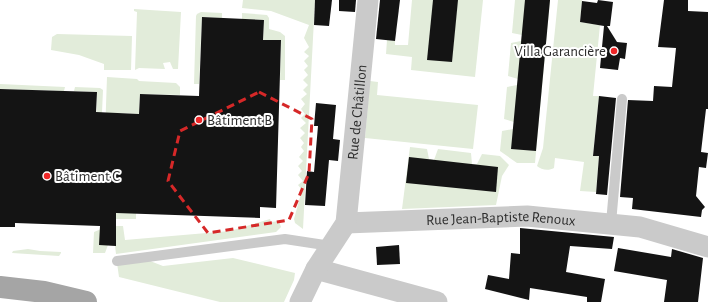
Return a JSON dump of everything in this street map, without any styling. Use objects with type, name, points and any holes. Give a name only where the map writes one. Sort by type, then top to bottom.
[{"type":"main road","points":[[0,287],[44,292],[86,302]]},
{"type":"street","name":"Rue de Châtillon","points":[[346,224],[366,73],[368,0]]},
{"type":"street","name":"Rue Jean-Baptiste Renoux","points":[[346,224],[379,216],[527,216],[640,227],[708,247]]},
{"type":"street","points":[[300,302],[316,269],[346,224]]},
{"type":"street","points":[[316,269],[437,302]]},
{"type":"lane","points":[[611,223],[622,99]]},
{"type":"lane","points":[[117,261],[285,239],[330,246]]},
{"type":"highlighted area","points":[[259,92],[312,119],[309,173],[289,220],[208,233],[168,181],[180,131]]},
{"type":"green space","points":[[243,0],[315,0],[303,229],[295,223],[294,219],[302,190],[298,185],[303,181],[298,175],[302,171],[298,166],[303,161],[299,157],[304,151],[301,147],[304,143],[300,138],[305,133],[300,128],[306,123],[301,118],[305,114],[301,109],[305,104],[301,99],[307,94],[303,90],[308,85],[303,80],[308,75],[304,70],[308,66],[304,61],[309,56],[304,52],[309,47],[304,38],[309,25],[271,11],[242,8]]},
{"type":"green space","points":[[412,0],[483,0],[475,77],[411,70],[412,57],[386,54],[387,40],[395,41],[395,45],[408,45]]},
{"type":"green space","points":[[515,0],[550,0],[535,163],[517,163],[500,151],[502,131],[513,129],[514,122],[504,119],[507,87],[517,85],[518,79],[508,76],[511,43],[521,41],[522,35],[512,33]]},
{"type":"green space","points":[[558,0],[582,0],[580,22],[600,25],[593,96],[599,96],[593,155],[599,156],[596,192],[580,191],[584,162],[555,158],[554,168],[552,169],[547,170],[537,166],[543,148]]},
{"type":"green space","points":[[134,9],[181,12],[178,69],[173,69],[170,62],[163,63],[165,69],[139,68],[135,70],[137,12],[134,11]]},
{"type":"green space","points":[[201,12],[222,13],[222,18],[202,17],[199,84],[194,84],[196,16]]},
{"type":"green space","points":[[242,13],[267,15],[269,18],[269,29],[280,32],[285,36],[285,80],[280,80],[281,40],[263,40],[264,20],[242,19]]},
{"type":"green space","points":[[57,34],[132,36],[131,70],[104,70],[104,64],[79,55],[51,50],[52,37]]},
{"type":"green space","points":[[107,77],[137,79],[139,81],[176,83],[180,87],[180,95],[140,94],[139,114],[120,113],[116,212],[136,213],[136,219],[102,219]]},
{"type":"green space","points":[[370,81],[378,82],[377,95],[478,105],[473,149],[365,138]]},
{"type":"green space","points":[[0,84],[65,87],[64,91],[0,89]]},
{"type":"green space","points":[[75,87],[100,88],[103,90],[97,225],[93,225],[97,92],[74,91]]},
{"type":"green space","points":[[410,147],[427,149],[429,159],[434,160],[438,149],[471,153],[472,164],[477,164],[482,154],[500,156],[509,165],[502,176],[496,205],[402,209]]},
{"type":"green space","points":[[270,219],[271,222],[279,221],[281,227],[276,232],[116,254],[115,246],[108,245],[105,253],[93,253],[94,232],[108,226],[123,226],[125,240],[230,231]]},
{"type":"green space","points":[[28,249],[61,253],[59,256],[12,253],[13,251]]},
{"type":"green space","points":[[233,258],[295,273],[294,280],[284,302],[220,302],[119,277],[117,263],[150,261],[163,266]]},
{"type":"building","points":[[315,0],[332,0],[329,26],[314,25]]},
{"type":"building","points":[[339,0],[356,0],[355,12],[339,11]]},
{"type":"building","points":[[380,0],[400,0],[395,41],[376,39]]},
{"type":"building","points":[[433,0],[458,0],[452,62],[427,60]]},
{"type":"building","points":[[525,0],[550,0],[536,151],[511,149]]},
{"type":"building","points":[[598,0],[613,2],[610,26],[607,26],[617,42],[627,43],[625,59],[620,58],[618,70],[600,68],[604,26],[580,22],[582,1],[597,3]]},
{"type":"building","points":[[664,0],[688,0],[688,11],[708,12],[708,109],[706,109],[701,152],[708,153],[706,168],[699,167],[696,196],[705,207],[702,210],[701,217],[632,209],[633,198],[620,197],[628,100],[653,101],[654,86],[672,87],[676,48],[658,47]]},
{"type":"building","points":[[202,17],[264,20],[263,40],[281,40],[276,208],[260,207],[260,218],[116,213],[116,246],[99,245],[100,226],[15,223],[15,227],[0,227],[0,89],[97,92],[96,112],[139,114],[140,94],[199,96]]},
{"type":"building","points":[[599,96],[616,98],[607,195],[596,194],[599,156],[593,156]]},
{"type":"building","points":[[316,103],[336,105],[333,139],[340,140],[338,161],[329,160],[325,206],[305,205],[307,171],[314,172],[318,126],[314,126]]},
{"type":"building","points":[[409,157],[498,167],[496,192],[406,183]]},
{"type":"building","points":[[520,228],[614,237],[612,249],[570,246],[566,272],[605,279],[601,302],[587,302],[587,297],[530,288],[529,300],[485,289],[488,275],[509,279],[511,253],[520,254]]},
{"type":"building","points":[[399,245],[400,264],[377,265],[376,247]]},
{"type":"building","points":[[618,248],[671,257],[672,249],[703,258],[698,302],[664,302],[667,280],[614,271]]},
{"type":"place","name":"Villa Garancière","points":[[614,51]]},
{"type":"place","name":"Bâtiment B","points":[[199,120]]},
{"type":"place","name":"Bâtiment C","points":[[47,176]]}]
